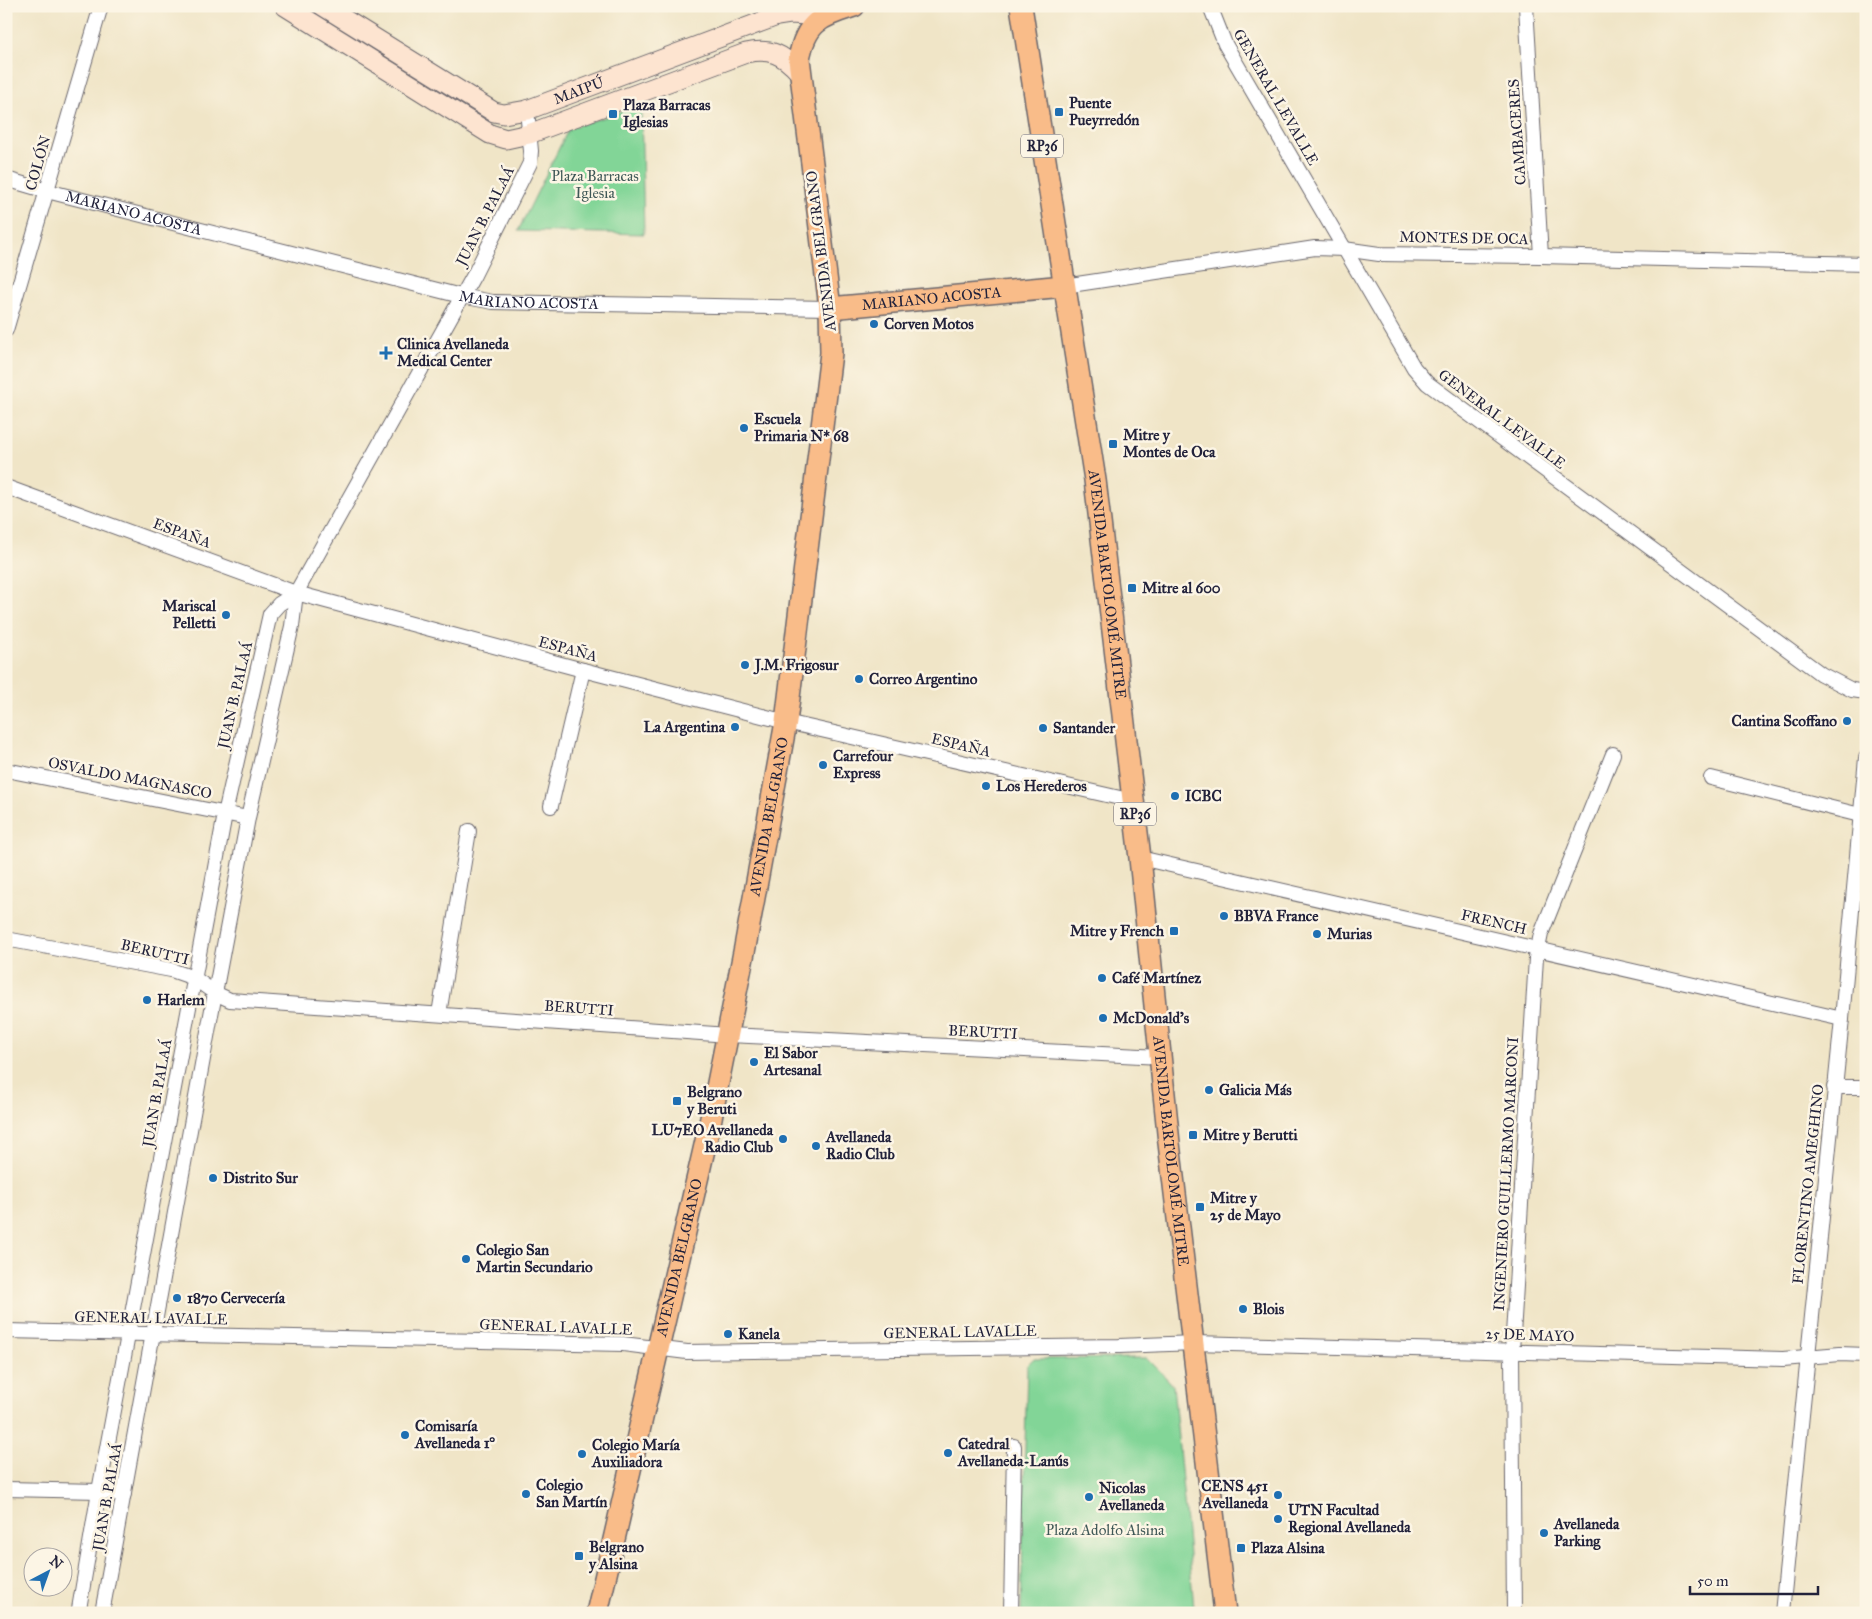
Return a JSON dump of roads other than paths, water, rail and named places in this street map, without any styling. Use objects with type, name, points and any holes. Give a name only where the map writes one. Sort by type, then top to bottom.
[{"type":"main road","name":"MAIPÚ","points":[[825,16],[854,6]]},
{"type":"main road","name":"AVENIDA BARTOLOMÉ MITRE","points":[[1021,6],[1090,447],[1140,858],[1160,1057],[1225,1613]]},
{"type":"main road","name":"AVENIDA BELGRANO","points":[[597,1613],[728,1035],[786,722],[831,353],[830,308],[799,72],[801,46],[806,34],[814,24],[825,16]]},
{"type":"main road","name":"MARIANO ACOSTA","points":[[830,308],[1064,286]]},
{"type":"street","name":"COLÓN","points":[[6,330],[101,6]]},
{"type":"street","name":"MAIPÚ","points":[[285,6],[490,134],[506,139],[529,134],[746,52],[759,50],[782,56],[799,72]]},
{"type":"street","name":"MAIPÚ","points":[[323,6],[494,112],[504,114],[527,110],[777,16],[790,14],[825,16]]},
{"type":"street","name":"GENERAL LEVALLE","points":[[1210,6],[1225,44],[1414,368],[1426,383],[1821,674],[1852,690],[1866,692]]},
{"type":"street","name":"CAMBACERES","points":[[1526,6],[1541,256]]},
{"type":"street","name":"JUAN B. PALAÁ","points":[[102,1613],[248,818],[292,626],[296,593],[474,275],[530,162],[527,110]]},
{"type":"street","name":"MARIANO ACOSTA","points":[[6,179],[461,296],[494,302],[830,308]]},
{"type":"street","name":"MONTES DE OCA","points":[[1064,286],[1315,248],[1344,249],[1380,254],[1866,264]]},
{"type":"street","name":"ESPAÑA","points":[[6,487],[296,593],[786,722],[1133,801]]},
{"type":"street","name":"JUAN B. PALAÁ","points":[[80,1613],[79,1608],[99,1491],[225,814],[270,614],[279,604],[296,593]]},
{"type":"street","points":[[551,806],[583,670]]},
{"type":"street","name":"INGENIERO GUILLERMO MARCONI","points":[[1514,1613],[1512,1351],[1537,948],[1613,754]]},
{"type":"street","name":"FLORENTINO AMEGHINO","points":[[1782,1613],[1806,1357],[1842,1019],[1866,758]]},
{"type":"street","name":"OSVALDO MAGNASCO","points":[[6,770],[248,818]]},
{"type":"street","points":[[1711,778],[1860,815]]},
{"type":"street","points":[[439,1014],[469,831]]},
{"type":"street","name":"FRENCH","points":[[1140,858],[1842,1019]]},
{"type":"street","name":"BERUTTI","points":[[6,939],[171,970],[194,978],[215,993],[230,1000],[728,1035],[1160,1057]]},
{"type":"street","points":[[1834,1087],[1866,1087]]},
{"type":"street","name":"GENERAL LAVALLE","points":[[6,1331],[623,1344],[687,1352],[1110,1346],[1194,1343]]},
{"type":"street","name":"25 DE MAYO","points":[[1194,1343],[1783,1359],[1840,1354],[1866,1354]]},
{"type":"street","points":[[1011,1613],[1014,1446]]},
{"type":"street","points":[[6,1490],[99,1491],[124,1494]]},
{"type":"place","name":"Puente Pueyrredón","points":[[1059,112]]},
{"type":"place","name":"Plaza Barracas Iglesias","points":[[613,114]]},
{"type":"place","name":"Corven Motos","points":[[874,324]]},
{"type":"place","name":"Clinica Avellaneda Medical Center","points":[[386,353]]},
{"type":"place","name":"Escuela Primaria N* 68","points":[[744,428]]},
{"type":"place","name":"Mitre y Montes de Oca","points":[[1113,444]]},
{"type":"place","name":"Mitre al 600","points":[[1132,588]]},
{"type":"place","name":"Mariscal Pelletti","points":[[226,615]]},
{"type":"place","name":"J.M. Frigosur","points":[[745,665]]},
{"type":"place","name":"Correo Argentino","points":[[859,679]]},
{"type":"place","name":"Cantina Scoffano","points":[[1847,721]]},
{"type":"place","name":"La Argentina","points":[[735,727]]},
{"type":"place","name":"Santander","points":[[1043,728]]},
{"type":"place","name":"Carrefour Express","points":[[823,765]]},
{"type":"place","name":"Los Herederos","points":[[986,786]]},
{"type":"place","name":"ICBC","points":[[1175,796]]},
{"type":"place","name":"BBVA France","points":[[1224,916]]},
{"type":"place","name":"Mitre y French","points":[[1174,931]]},
{"type":"place","name":"Murias","points":[[1317,934]]},
{"type":"place","name":"Café Martínez","points":[[1102,978]]},
{"type":"place","name":"Harlem","points":[[147,1000]]},
{"type":"place","name":"McDonald's","points":[[1103,1018]]},
{"type":"place","name":"El Sabor Artesanal","points":[[754,1062]]},
{"type":"place","name":"Galicia Más","points":[[1209,1090]]},
{"type":"place","name":"Belgrano y Beruti","points":[[677,1101]]},
{"type":"place","name":"Mitre y Berutti","points":[[1193,1135]]},
{"type":"place","name":"LU7EO Avellaneda Radio Club","points":[[783,1139]]},
{"type":"place","name":"Avellaneda Radio Club","points":[[816,1146]]},
{"type":"place","name":"Distrito Sur","points":[[213,1178]]},
{"type":"place","name":"Mitre y 25 de Mayo","points":[[1200,1207]]},
{"type":"place","name":"Colegio San Martin Secundario","points":[[466,1259]]},
{"type":"place","name":"1870 Cervecería","points":[[177,1298]]},
{"type":"place","name":"Blois","points":[[1243,1309]]},
{"type":"place","name":"Kanela","points":[[728,1334]]},
{"type":"place","name":"Comisaría Avellaneda 1°","points":[[405,1435]]},
{"type":"place","name":"Catedral Avellaneda-Lanús","points":[[948,1453]]},
{"type":"place","name":"Colegio María Auxiliadora","points":[[582,1454]]},
{"type":"place","name":"Colegio San Martín","points":[[526,1494]]},
{"type":"place","name":"CENS 451 Avellaneda","points":[[1278,1495]]},
{"type":"place","name":"Nicolas Avellaneda","points":[[1089,1497]]},
{"type":"place","name":"UTN Facultad Regional Avellaneda","points":[[1278,1519]]},
{"type":"place","name":"Avellaneda Parking","points":[[1544,1533]]},
{"type":"place","name":"Plaza Alsina","points":[[1241,1548]]},
{"type":"place","name":"Belgrano y Alsina","points":[[579,1556]]},
{"type":"park label","name":"Plaza Barracas Iglesia","points":[[595,184]]},
{"type":"park label","name":"Plaza Adolfo Alsina","points":[[1105,1530]]}]
